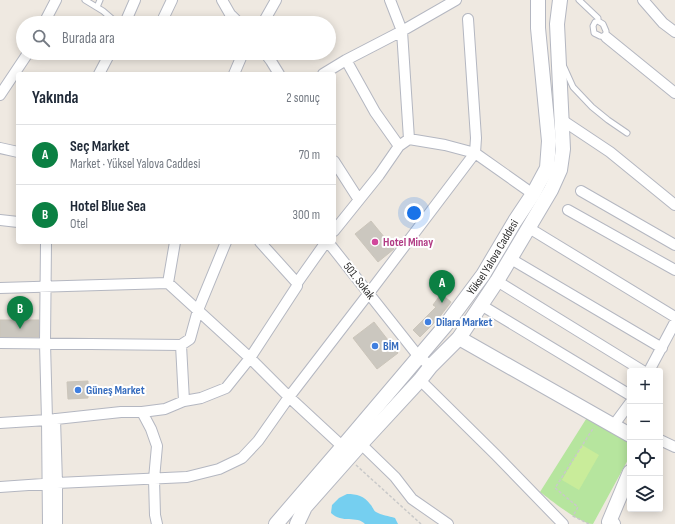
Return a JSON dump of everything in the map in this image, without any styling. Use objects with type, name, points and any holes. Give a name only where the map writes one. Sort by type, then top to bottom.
[{"type":"main road","name":"Yüksel Yalova Caddesi","points":[[297,524],[305,507],[345,453],[445,326],[483,275],[533,194],[547,168],[549,141],[538,28],[538,0]]},
{"type":"main road","name":"Yüksel Yalova Caddesi","points":[[276,524],[345,453],[361,444],[431,366],[459,338],[511,259],[551,190],[560,170],[563,149],[557,24],[560,0]]},
{"type":"main road","points":[[459,338],[627,433]]},
{"type":"main road","points":[[610,523],[628,476]]},
{"type":"street","points":[[48,16],[56,0]]},
{"type":"street","points":[[128,16],[134,0]]},
{"type":"street","points":[[164,16],[172,0]]},
{"type":"street","points":[[222,0],[232,16]]},
{"type":"street","points":[[267,16],[276,0]]},
{"type":"street","points":[[390,0],[402,32],[409,139]]},
{"type":"street","points":[[326,72],[346,60],[402,32],[456,0]]},
{"type":"street","points":[[643,0],[663,23],[675,32]]},
{"type":"street","points":[[0,487],[52,483],[187,477],[219,469],[242,458],[258,441],[289,397],[475,152],[476,138],[468,19]]},
{"type":"street","points":[[606,37],[675,93]]},
{"type":"street","points":[[0,94],[23,60]]},
{"type":"street","points":[[101,72],[107,60]]},
{"type":"street","points":[[235,72],[240,60]]},
{"type":"street","points":[[270,60],[278,72]]},
{"type":"street","points":[[346,60],[375,112],[399,146]]},
{"type":"street","points":[[562,120],[610,152],[675,205]]},
{"type":"street","points":[[336,228],[379,175],[399,146],[409,139],[475,152],[533,194]]},
{"type":"street","points":[[0,148],[16,152]]},
{"type":"street","points":[[336,164],[358,200]]},
{"type":"street","points":[[581,191],[675,245]]},
{"type":"street","points":[[568,210],[675,270]]},
{"type":"street","points":[[0,220],[16,222]]},
{"type":"street","points":[[529,228],[675,317]]},
{"type":"street","points":[[46,244],[45,343],[51,419],[52,483],[57,524]]},
{"type":"street","points":[[168,283],[175,244]]},
{"type":"street","points":[[0,343],[181,345],[190,339],[198,310],[225,244]]},
{"type":"street","points":[[262,244],[297,282]]},
{"type":"street","points":[[0,422],[165,409],[184,401],[201,398],[226,388],[250,358],[297,286],[297,282],[326,244]]},
{"type":"street","name":"501. Sokak","points":[[329,244],[420,356],[431,366]]},
{"type":"street","points":[[511,259],[662,348]]},
{"type":"street","points":[[497,281],[638,368]]},
{"type":"street","points":[[0,288],[168,283],[250,358],[345,453]]},
{"type":"street","points":[[481,305],[627,393]]},
{"type":"street","points":[[651,368],[675,322]]},
{"type":"street","points":[[445,326],[459,338]]},
{"type":"street","points":[[181,345],[184,401]]},
{"type":"street","points":[[420,380],[563,524]]},
{"type":"street","points":[[613,426],[629,404]]},
{"type":"street","points":[[142,412],[151,429],[156,446],[154,478],[155,515],[157,524]]},
{"type":"street","points":[[663,441],[675,447]]},
{"type":"street","points":[[361,444],[396,477],[412,499],[448,524]]},
{"type":"street","points":[[48,524],[52,483]]},
{"type":"lane","points":[[85,0],[108,16]]},
{"type":"lane","points":[[97,7],[100,0]]},
{"type":"lane","points":[[579,0],[598,18],[598,22],[603,24],[606,31],[606,37],[600,36],[594,32],[593,26],[595,22],[598,22]]},
{"type":"lane","points":[[558,54],[573,87],[592,107],[626,133]]},
{"type":"path","points":[[589,524],[573,516],[578,506],[555,488],[594,427]]},
{"type":"path","points":[[345,453],[422,524]]},
{"type":"green space","points":[[588,416],[627,440],[627,462],[593,524],[587,523],[573,516],[540,492]]},
{"type":"green space","points":[[582,445],[599,455],[579,490],[562,480]]},
{"type":"water","points":[[347,494],[363,497],[376,512],[395,518],[398,524],[365,524],[362,521],[344,519],[335,516],[331,513],[332,505],[339,498]]},
{"type":"building","name":"Hotel Minay","points":[[371,221],[394,249],[378,262],[355,234]]},
{"type":"building","points":[[441,294],[451,302],[438,319],[420,337],[413,330],[436,307],[433,305]]},
{"type":"building","points":[[0,320],[39,320],[39,337],[0,337]]},
{"type":"building","points":[[374,322],[398,353],[377,369],[353,338]]},
{"type":"building","name":"Güneş Market","points":[[88,381],[88,398],[68,399],[67,382]]},
{"type":"place","name":"Hotel Minay","points":[[375,242]]},
{"type":"place","name":"Seç Market","points":[[442,303]]},
{"type":"place","name":"Dilara Market","points":[[428,322]]},
{"type":"place","name":"Hotel Blue Sea","points":[[20,329]]},
{"type":"place","name":"BİM","points":[[375,346]]},
{"type":"place","name":"Güneş Market","points":[[78,390]]}]
